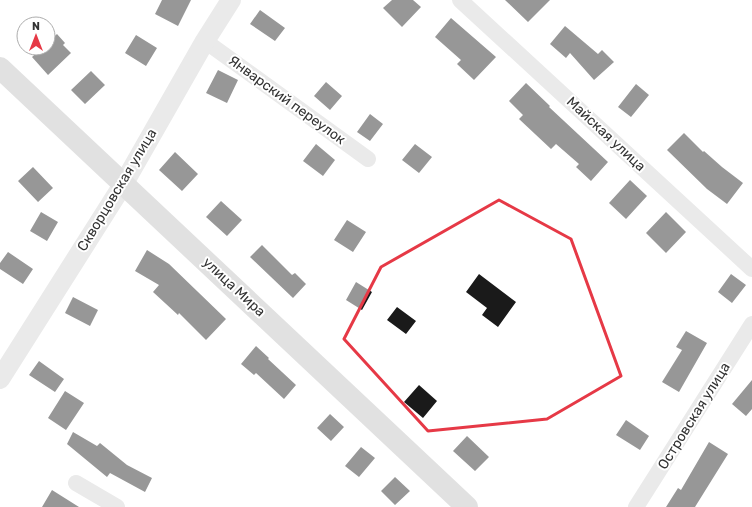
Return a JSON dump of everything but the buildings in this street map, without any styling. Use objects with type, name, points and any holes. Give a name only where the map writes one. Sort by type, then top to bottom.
[{"type":"main road","name":"улица Мира","points":[[0,68],[124,183],[466,507]]},
{"type":"street","name":"Скворцовская улица","points":[[0,379],[124,183],[205,41],[232,0]]},
{"type":"street","name":"Майская улица","points":[[460,0],[752,269]]},
{"type":"street","name":"Январский переулок","points":[[205,41],[368,159]]},
{"type":"street","name":"Островская улица","points":[[636,507],[752,324]]},
{"type":"street","points":[[76,483],[117,507]]},
{"type":"highlighted area","points":[[499,200],[571,239],[621,376],[547,419],[428,431],[344,339],[381,267]]}]
